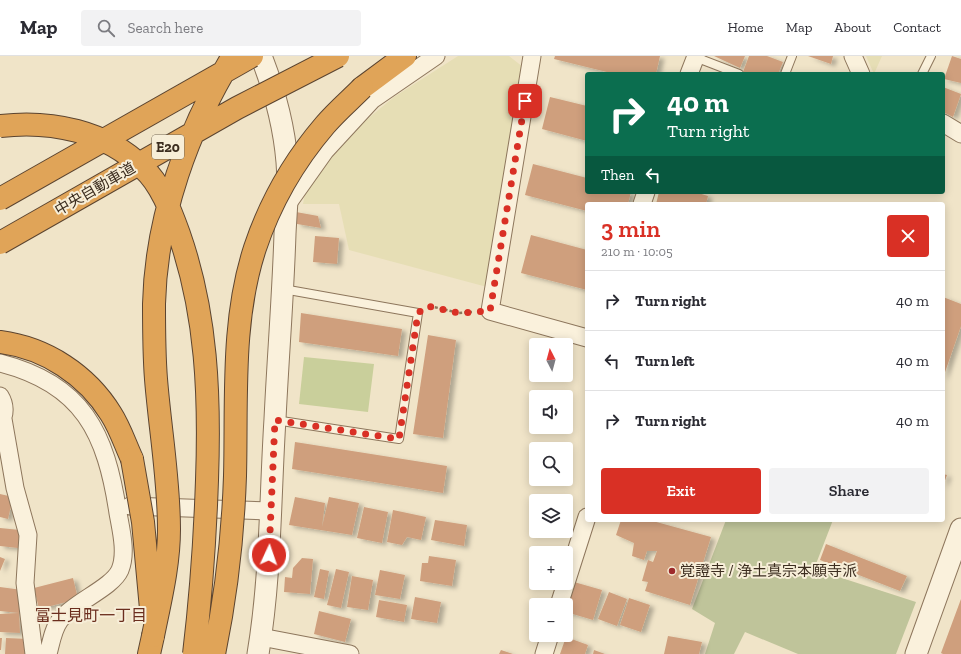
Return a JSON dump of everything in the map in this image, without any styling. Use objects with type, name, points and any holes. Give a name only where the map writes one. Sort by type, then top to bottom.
[{"type":"highway","points":[[151,645],[167,563],[169,530],[168,493],[155,365],[154,302],[158,258],[166,217],[189,144],[206,104],[233,56]]},
{"type":"highway","name":"E20","points":[[0,198],[252,56]]},
{"type":"highway","name":"中央自動車道","points":[[0,243],[236,108],[338,56]]},
{"type":"highway","points":[[214,654],[222,612],[233,520],[238,349],[242,302],[255,248],[273,204],[296,165],[326,124],[362,88],[404,56]]},
{"type":"highway","points":[[0,126],[34,124],[67,128],[97,137],[123,150],[144,169],[159,190],[175,222],[196,290],[202,327],[206,371],[208,448],[205,547],[194,654]]},
{"type":"highway","points":[[0,342],[41,352],[63,364],[98,396],[111,414],[132,459],[138,487],[147,558],[151,645]]},
{"type":"street","points":[[261,56],[268,73],[280,118],[287,162],[284,289],[275,420],[266,599],[259,645],[350,654]]},
{"type":"street","points":[[286,206],[325,151],[372,100],[436,56]]},
{"type":"street","points":[[532,56],[490,311],[585,337]]},
{"type":"street","points":[[853,56],[860,72]]},
{"type":"street","points":[[690,72],[695,57]]},
{"type":"street","points":[[945,125],[961,134]]},
{"type":"street","points":[[0,363],[20,368],[38,377],[63,392],[79,405],[90,420],[104,451],[117,505],[122,553],[120,571],[106,585],[59,620],[48,654]]},
{"type":"street","points":[[0,396],[4,402],[2,421],[15,488],[28,535],[25,583],[34,654]]},
{"type":"street","points":[[117,505],[271,511]]},
{"type":"street","points":[[561,598],[585,522]]},
{"type":"street","points":[[916,654],[960,532]]},
{"type":"street","points":[[544,654],[548,642]]},
{"type":"lane","points":[[786,72],[792,56]]},
{"type":"lane","points":[[923,72],[931,56]]},
{"type":"lane","points":[[695,57],[734,72]]},
{"type":"lane","points":[[275,420],[399,439],[418,313],[284,289]]},
{"type":"path","points":[[418,313],[427,306],[459,313],[490,311]]},
{"type":"shaded area","points":[[458,56],[509,56],[523,67],[487,287],[349,250],[339,204],[303,204],[305,193],[332,157],[365,121],[394,97]]},
{"type":"shaded area","points":[[866,56],[882,56],[875,72],[873,72]]},
{"type":"green space","points":[[304,357],[374,364],[368,412],[299,404]]},
{"type":"green space","points":[[725,522],[832,522],[814,569],[916,602],[896,654],[798,654],[745,632],[734,654],[705,654],[715,623],[692,609]]},
{"type":"building","points":[[555,56],[660,56],[656,72],[607,72],[554,59]]},
{"type":"building","points":[[714,56],[745,56],[740,68]]},
{"type":"building","points":[[749,56],[767,56],[783,62],[779,72],[743,72]]},
{"type":"building","points":[[808,56],[833,56],[831,64]]},
{"type":"building","points":[[952,56],[961,59],[961,83],[945,79]]},
{"type":"building","points":[[945,88],[961,94],[953,117],[945,113]]},
{"type":"building","points":[[550,97],[585,106],[585,140],[542,129]]},
{"type":"building","points":[[533,164],[585,177],[585,194],[630,194],[628,202],[585,202],[585,210],[525,195]]},
{"type":"building","points":[[658,194],[702,194],[708,196],[706,202],[656,202]]},
{"type":"building","points":[[296,212],[318,216],[321,228],[297,224]]},
{"type":"building","points":[[531,235],[585,249],[585,289],[521,273]]},
{"type":"building","points":[[315,236],[339,238],[337,264],[313,262]]},
{"type":"building","points":[[945,298],[961,304],[961,326],[945,372]]},
{"type":"building","points":[[301,313],[402,329],[398,356],[299,342]]},
{"type":"building","points":[[428,335],[456,340],[443,438],[413,434]]},
{"type":"building","points":[[295,442],[447,466],[443,493],[292,469]]},
{"type":"building","points":[[0,494],[13,497],[8,519],[0,517]]},
{"type":"building","points":[[295,497],[325,503],[322,527],[329,497],[359,503],[352,535],[289,525]]},
{"type":"building","points":[[364,507],[388,512],[382,543],[357,538]]},
{"type":"building","points":[[393,510],[426,517],[421,540],[407,537],[402,545],[387,542]]},
{"type":"building","points":[[435,520],[467,525],[464,546],[431,540]]},
{"type":"building","name":"覚證寺 / 浄土真宗本願寺派","points":[[620,522],[656,522],[711,537],[690,605],[645,591],[648,582],[642,581],[648,560],[653,562],[657,551],[647,551],[644,560],[632,556],[634,543],[616,535]]},
{"type":"building","points":[[0,528],[20,530],[18,548],[0,546]]},
{"type":"building","points":[[826,544],[907,576],[900,591],[820,560]]},
{"type":"building","points":[[429,556],[456,560],[452,586],[420,581],[422,563],[428,563]]},
{"type":"building","points":[[0,557],[5,559],[0,571]]},
{"type":"building","points":[[302,558],[313,559],[310,594],[284,592],[285,577],[292,578],[293,568]]},
{"type":"building","points":[[320,569],[329,571],[324,599],[314,597]]},
{"type":"building","points":[[336,569],[349,572],[341,608],[327,605]]},
{"type":"building","points":[[380,570],[405,575],[400,599],[375,595]]},
{"type":"building","points":[[352,576],[373,580],[368,610],[347,607]]},
{"type":"building","points":[[73,578],[78,599],[39,609],[34,588]]},
{"type":"building","points":[[574,582],[602,590],[593,620],[573,614],[573,598],[570,598]]},
{"type":"building","points":[[0,587],[22,590],[19,613],[0,611]]},
{"type":"building","points":[[609,592],[627,599],[617,626],[598,619]]},
{"type":"building","points":[[415,597],[441,602],[437,623],[411,619]]},
{"type":"building","points":[[629,598],[650,605],[641,632],[620,625]]},
{"type":"building","points":[[961,599],[961,654],[943,654],[941,653]]},
{"type":"building","points":[[379,600],[407,605],[404,622],[376,617]]},
{"type":"building","points":[[319,611],[351,619],[345,642],[314,634]]},
{"type":"building","points":[[19,613],[20,633],[0,632],[0,614]]},
{"type":"building","points":[[668,636],[702,642],[699,654],[664,654]]},
{"type":"building","points":[[0,638],[2,638],[1,650],[0,650]]},
{"type":"building","points":[[6,638],[29,639],[28,654],[5,654]]},
{"type":"building","points":[[573,640],[588,645],[585,654],[560,654],[564,642],[573,642]]},
{"type":"building","points":[[501,650],[513,654],[499,654]]},
{"type":"building","points":[[594,650],[605,654],[593,654]]},
{"type":"place","name":"覚證寺 / 浄土真宗本願寺派","points":[[672,571]]},
{"type":"district","name":"富士見町一丁目","points":[[91,615]]},
{"type":"route","points":[[269,555],[275,420],[399,439],[418,313],[427,306],[459,313],[490,311],[525,101]]}]
